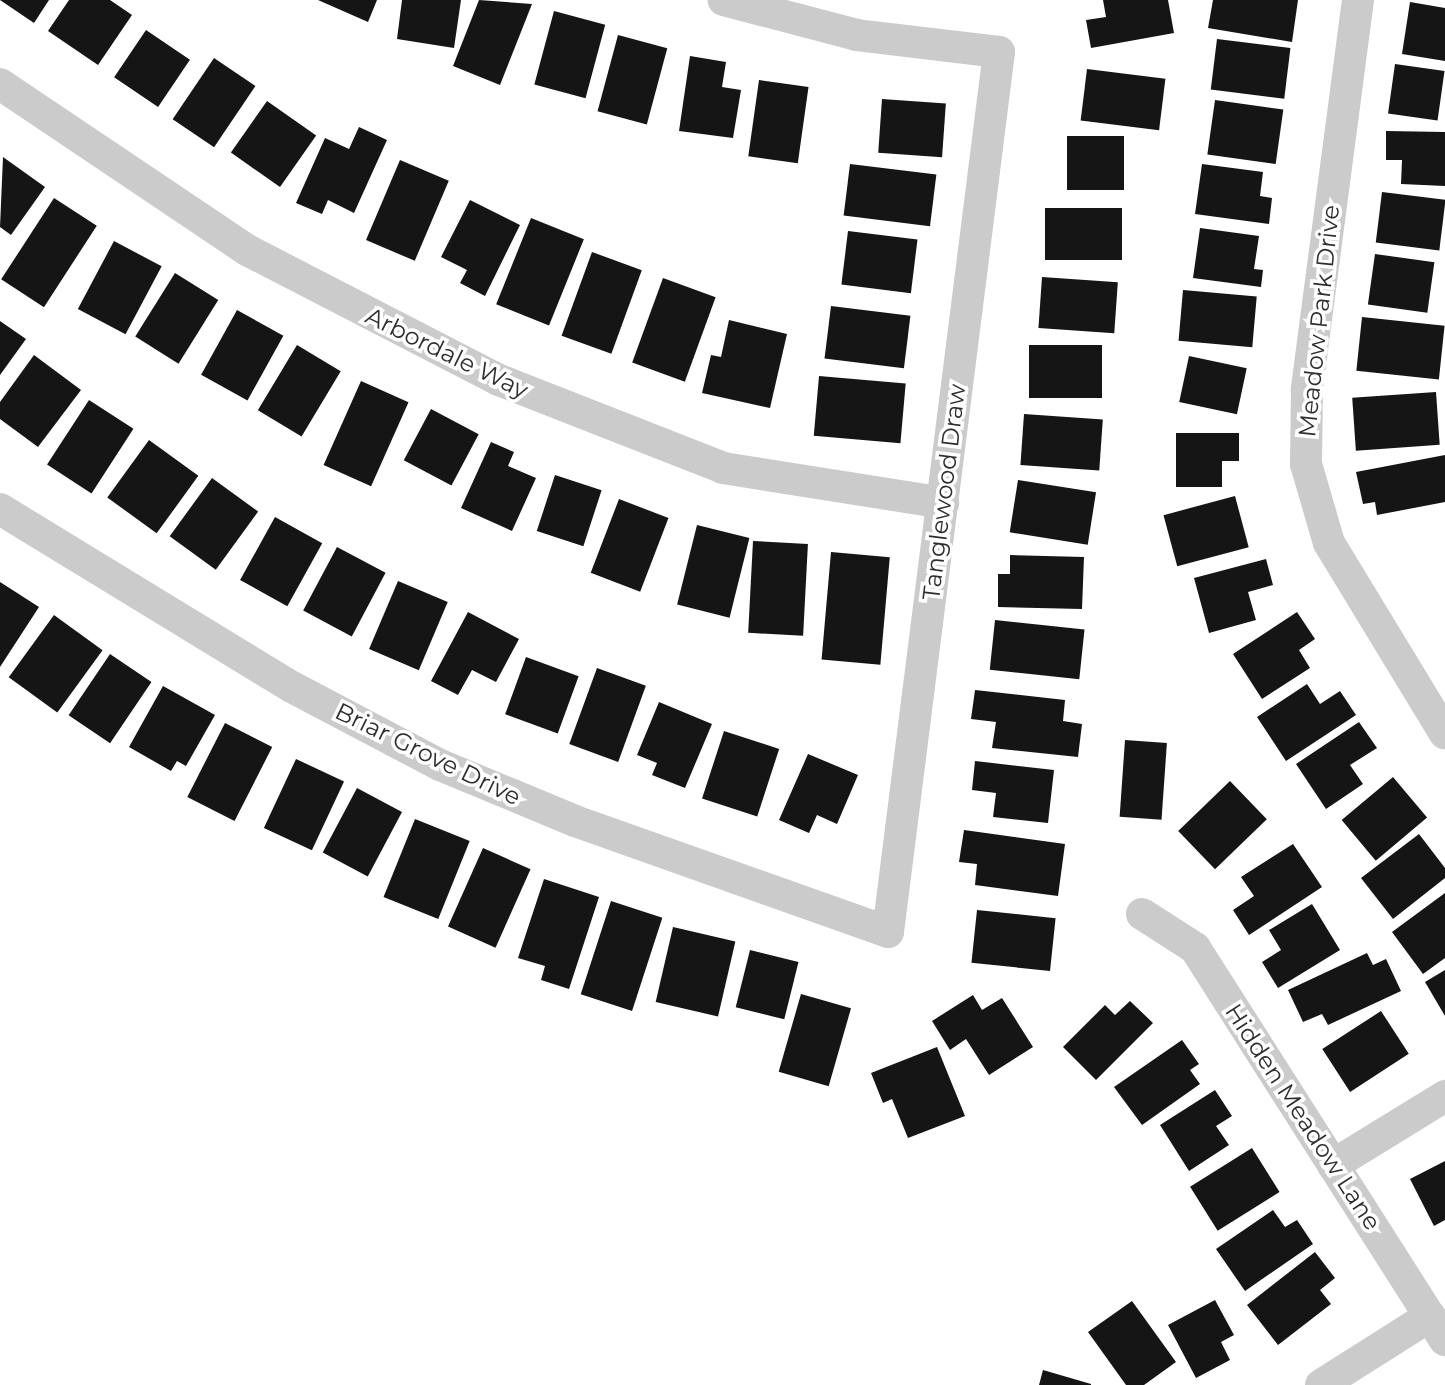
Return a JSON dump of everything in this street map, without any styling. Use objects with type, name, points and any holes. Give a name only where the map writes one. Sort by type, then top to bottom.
[{"type":"street","name":"Tanglewood Draw","points":[[724,0],[857,35],[999,52],[888,932]]},
{"type":"street","name":"Meadow Park Drive","points":[[1358,0],[1307,390],[1306,464],[1329,543],[1445,734]]},
{"type":"street","name":"Arbordale Way","points":[[0,84],[247,250],[499,380],[723,468],[943,503]]},
{"type":"street","name":"Briar Grove Drive","points":[[0,509],[292,687],[440,765],[588,826],[888,932]]},
{"type":"street","name":"Hidden Meadow Lane","points":[[1142,914],[1195,948],[1437,1328]]},
{"type":"street","points":[[1333,1165],[1445,1096]]},
{"type":"street","points":[[1321,1385],[1437,1328]]},
{"type":"building","points":[[0,0],[49,0],[34,23]]},
{"type":"building","points":[[69,0],[110,0],[132,15],[98,65],[48,31]]},
{"type":"building","points":[[318,0],[377,0],[368,22]]},
{"type":"building","points":[[402,0],[461,0],[454,48],[397,39]]},
{"type":"building","points":[[479,0],[532,4],[500,85],[453,66]]},
{"type":"building","points":[[1103,0],[1168,0],[1174,33],[1091,48],[1086,20],[1106,17]]},
{"type":"building","points":[[1213,0],[1298,0],[1292,42],[1208,28]]},
{"type":"building","points":[[1410,2],[1445,8],[1445,61],[1402,54]]},
{"type":"building","points":[[554,11],[605,25],[586,98],[534,84]]},
{"type":"building","points":[[146,30],[190,60],[158,107],[114,77]]},
{"type":"building","points":[[618,35],[667,48],[647,125],[598,111]]},
{"type":"building","points":[[1217,39],[1290,48],[1284,99],[1211,90]]},
{"type":"building","points":[[690,56],[726,62],[722,87],[741,90],[733,138],[679,131]]},
{"type":"building","points":[[214,58],[255,86],[214,147],[173,119]]},
{"type":"building","points":[[1395,64],[1445,71],[1438,120],[1388,114]]},
{"type":"building","points":[[1087,69],[1165,79],[1159,130],[1081,121]]},
{"type":"building","points":[[759,80],[809,87],[798,163],[748,156]]},
{"type":"building","points":[[882,99],[946,103],[942,157],[878,153]]},
{"type":"building","points":[[1215,100],[1283,110],[1276,164],[1207,154]]},
{"type":"building","points":[[267,101],[316,135],[280,187],[231,153]]},
{"type":"building","points":[[359,127],[387,140],[354,213],[328,200],[322,214],[296,203],[325,138],[349,149]]},
{"type":"building","points":[[1386,131],[1445,132],[1445,186],[1401,184],[1402,160],[1386,160]]},
{"type":"building","points":[[1067,136],[1124,136],[1124,190],[1067,190]]},
{"type":"building","points":[[3,157],[45,187],[11,235],[0,227]]},
{"type":"building","points":[[400,160],[449,181],[415,261],[366,240]]},
{"type":"building","points":[[850,164],[936,175],[930,226],[844,216]]},
{"type":"building","points":[[1202,164],[1263,172],[1260,196],[1272,198],[1269,224],[1195,214]]},
{"type":"building","points":[[1382,192],[1445,200],[1439,250],[1376,243]]},
{"type":"building","points":[[54,198],[97,226],[44,307],[1,279]]},
{"type":"building","points":[[470,200],[520,225],[485,296],[460,283],[467,270],[441,257]]},
{"type":"building","points":[[1045,208],[1122,208],[1122,260],[1045,260]]},
{"type":"building","points":[[531,218],[584,239],[549,326],[496,304]]},
{"type":"building","points":[[1200,228],[1259,236],[1254,269],[1263,270],[1261,287],[1193,278]]},
{"type":"building","points":[[848,231],[917,240],[911,293],[841,285]]},
{"type":"building","points":[[114,241],[162,266],[126,334],[78,309]]},
{"type":"building","points":[[592,252],[642,270],[611,354],[562,336]]},
{"type":"building","points":[[1375,254],[1434,262],[1427,313],[1368,305]]},
{"type":"building","points":[[175,273],[218,300],[179,364],[135,337]]},
{"type":"building","points":[[1042,277],[1118,282],[1114,333],[1038,328]]},
{"type":"building","points":[[663,278],[716,297],[685,382],[632,363]]},
{"type":"building","points":[[1183,290],[1257,296],[1252,347],[1179,341]]},
{"type":"building","points":[[831,306],[910,316],[904,368],[825,359]]},
{"type":"building","points":[[237,310],[283,336],[247,400],[201,375]]},
{"type":"building","points":[[1362,317],[1445,326],[1439,379],[1356,371]]},
{"type":"building","points":[[729,320],[787,334],[770,408],[702,393],[711,355],[721,357]]},
{"type":"building","points":[[0,321],[26,339],[0,375]]},
{"type":"building","points":[[297,345],[341,371],[302,436],[258,410]]},
{"type":"building","points":[[1029,345],[1102,345],[1102,398],[1029,398]]},
{"type":"building","points":[[34,355],[81,390],[38,447],[0,419],[0,402]]},
{"type":"building","points":[[1189,356],[1247,368],[1237,414],[1179,402]]},
{"type":"building","points":[[819,376],[906,384],[900,443],[814,436]]},
{"type":"building","points":[[361,381],[409,402],[371,486],[324,465]]},
{"type":"building","points":[[1436,392],[1440,445],[1356,451],[1352,398]]},
{"type":"building","points":[[89,400],[133,429],[92,493],[47,465]]},
{"type":"building","points":[[431,409],[479,434],[451,486],[404,460]]},
{"type":"building","points":[[1024,414],[1103,420],[1099,470],[1020,465]]},
{"type":"building","points":[[1176,433],[1239,433],[1239,461],[1222,461],[1222,487],[1176,487]]},
{"type":"building","points":[[149,440],[198,476],[157,533],[107,497]]},
{"type":"building","points":[[491,442],[514,452],[508,466],[536,478],[512,531],[461,508]]},
{"type":"building","points":[[1445,455],[1445,502],[1377,515],[1375,502],[1363,504],[1356,472]]},
{"type":"building","points":[[555,475],[602,490],[583,546],[537,531]]},
{"type":"building","points":[[212,478],[258,512],[216,570],[170,536]]},
{"type":"building","points":[[1018,480],[1096,492],[1088,545],[1010,532]]},
{"type":"building","points":[[1235,496],[1249,547],[1177,566],[1164,515]]},
{"type":"building","points":[[619,499],[668,518],[640,592],[591,573]]},
{"type":"building","points":[[275,517],[322,543],[287,606],[240,580]]},
{"type":"building","points":[[697,525],[749,538],[730,618],[677,605]]},
{"type":"building","points":[[753,541],[808,544],[803,636],[748,633]]},
{"type":"building","points":[[337,547],[386,573],[352,636],[303,611]]},
{"type":"building","points":[[831,552],[890,557],[880,665],[822,660]]},
{"type":"building","points":[[1010,555],[1084,557],[1082,609],[998,607],[998,574],[1010,574]]},
{"type":"building","points":[[1266,559],[1273,585],[1248,592],[1256,620],[1209,633],[1194,578]]},
{"type":"building","points":[[398,581],[448,602],[419,670],[369,649]]},
{"type":"building","points":[[0,582],[39,607],[0,667]]},
{"type":"building","points":[[468,612],[519,639],[496,682],[472,670],[458,695],[431,681]]},
{"type":"building","points":[[1297,612],[1315,639],[1299,650],[1310,668],[1262,699],[1233,654]]},
{"type":"building","points":[[54,615],[103,650],[57,713],[9,677]]},
{"type":"building","points":[[995,620],[1085,629],[1079,679],[990,670]]},
{"type":"building","points":[[110,654],[151,682],[110,743],[69,715]]},
{"type":"building","points":[[526,657],[579,676],[558,733],[505,714]]},
{"type":"building","points":[[597,668],[646,686],[618,762],[569,744]]},
{"type":"building","points":[[1307,684],[1320,704],[1340,691],[1356,715],[1286,761],[1257,717]]},
{"type":"building","points":[[163,686],[215,715],[186,766],[177,761],[171,771],[129,747]]},
{"type":"building","points":[[975,690],[1065,700],[1063,721],[1082,724],[1078,757],[992,748],[996,722],[971,719]]},
{"type":"building","points":[[659,702],[712,724],[685,788],[652,775],[657,763],[637,755]]},
{"type":"building","points":[[1359,722],[1377,748],[1350,765],[1363,784],[1326,809],[1296,764]]},
{"type":"building","points":[[225,723],[272,747],[235,821],[187,797]]},
{"type":"building","points":[[724,731],[779,749],[757,816],[702,799]]},
{"type":"building","points":[[1125,740],[1167,743],[1162,820],[1120,817]]},
{"type":"building","points":[[808,754],[858,775],[837,824],[817,815],[809,833],[779,820]]},
{"type":"building","points":[[296,759],[344,781],[312,850],[264,828]]},
{"type":"building","points":[[975,761],[1054,770],[1048,823],[993,817],[996,793],[972,790]]},
{"type":"building","points":[[1393,777],[1427,818],[1376,861],[1342,820]]},
{"type":"building","points":[[1230,781],[1267,819],[1215,869],[1178,831]]},
{"type":"building","points":[[357,788],[402,812],[368,876],[323,852]]},
{"type":"building","points":[[415,819],[470,841],[438,919],[384,897]]},
{"type":"building","points":[[964,830],[1065,844],[1058,896],[975,885],[977,864],[959,862]]},
{"type":"building","points":[[1419,834],[1445,868],[1445,878],[1393,919],[1361,878]]},
{"type":"building","points":[[1293,844],[1322,887],[1249,935],[1233,910],[1254,896],[1241,877]]},
{"type":"building","points":[[483,848],[531,869],[496,948],[448,927]]},
{"type":"building","points":[[544,879],[599,897],[569,989],[541,980],[545,966],[518,958]]},
{"type":"building","points":[[1445,893],[1445,958],[1423,974],[1392,932]]},
{"type":"building","points":[[611,901],[662,918],[632,1011],[581,994]]},
{"type":"building","points":[[1312,904],[1340,950],[1278,988],[1262,962],[1281,950],[1269,930]]},
{"type":"building","points":[[977,910],[1056,918],[1050,971],[971,963]]},
{"type":"building","points":[[673,927],[735,941],[718,1016],[656,1002]]},
{"type":"building","points":[[750,950],[799,962],[784,1019],[736,1007]]},
{"type":"building","points":[[1367,953],[1373,965],[1386,959],[1401,991],[1328,1025],[1322,1014],[1303,1022],[1288,990]]},
{"type":"building","points":[[1445,970],[1445,1016],[1425,982]]},
{"type":"building","points":[[801,994],[851,1008],[829,1086],[779,1072]]},
{"type":"building","points":[[973,995],[982,1010],[1002,998],[1033,1047],[989,1075],[966,1039],[950,1050],[932,1021]]},
{"type":"building","points":[[1130,1001],[1153,1023],[1096,1080],[1063,1047],[1105,1005],[1115,1015]]},
{"type":"building","points":[[1381,1011],[1409,1054],[1350,1092],[1322,1049]]},
{"type":"building","points":[[1182,1040],[1199,1064],[1190,1070],[1200,1084],[1142,1125],[1114,1087]]},
{"type":"building","points":[[937,1047],[965,1116],[908,1138],[892,1099],[883,1103],[871,1073]]},
{"type":"building","points":[[1215,1090],[1232,1116],[1216,1126],[1229,1145],[1189,1171],[1160,1125]]},
{"type":"building","points":[[1252,1148],[1280,1192],[1218,1231],[1190,1187]]},
{"type":"building","points":[[1445,1161],[1445,1220],[1434,1226],[1410,1179]]},
{"type":"building","points":[[1273,1210],[1285,1227],[1297,1220],[1313,1244],[1245,1291],[1216,1249]]},
{"type":"building","points":[[1315,1252],[1335,1278],[1320,1290],[1331,1304],[1278,1345],[1247,1305]]},
{"type":"building","points":[[1215,1300],[1234,1335],[1221,1342],[1230,1360],[1196,1378],[1168,1325]]},
{"type":"building","points":[[1132,1301],[1176,1362],[1144,1385],[1126,1385],[1088,1332]]},
{"type":"building","points":[[1043,1370],[1091,1384],[1091,1385],[1039,1385]]}]
